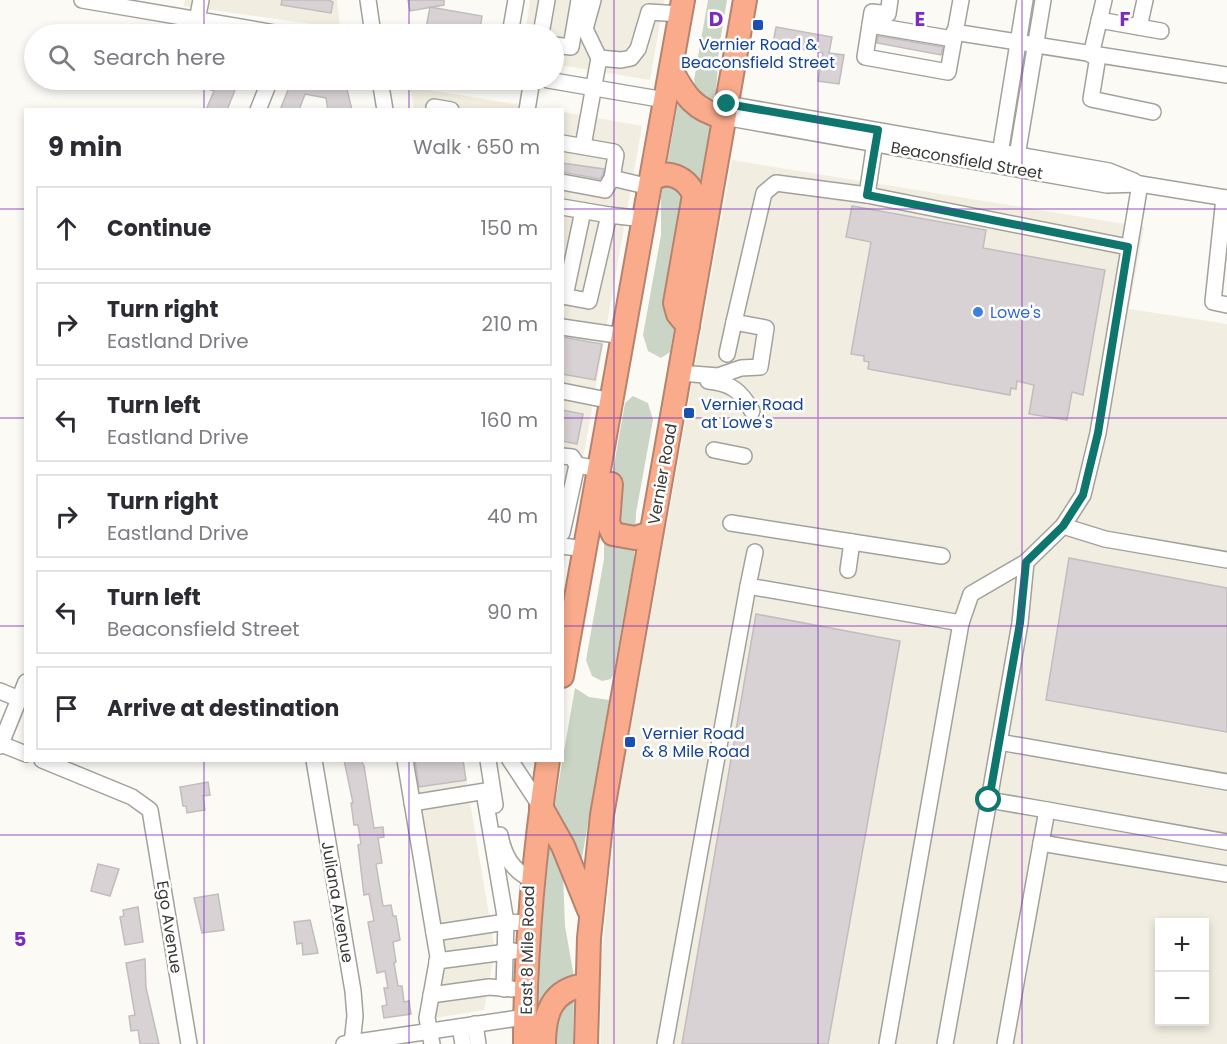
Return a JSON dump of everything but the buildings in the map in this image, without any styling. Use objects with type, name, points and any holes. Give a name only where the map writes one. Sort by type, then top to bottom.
[{"type":"highway","name":"Vernier Road","points":[[591,914],[602,815],[745,0]]},
{"type":"highway","points":[[564,658],[574,547],[600,470],[682,7]]},
{"type":"highway","points":[[671,69],[685,95],[696,107],[726,110]]},
{"type":"highway","points":[[650,184],[657,175],[678,177],[686,181],[694,195],[675,303],[678,314],[688,326]]},
{"type":"highway","points":[[614,394],[624,405],[607,506],[608,523],[613,534],[624,538],[635,538],[651,533]]},
{"type":"highway","points":[[532,880],[548,762]]},
{"type":"highway","points":[[541,807],[563,846],[591,914],[586,985],[586,1044]]},
{"type":"highway","name":"East 8 Mile Road","points":[[525,1044],[525,1017],[514,989],[517,922],[532,880]]},
{"type":"highway","points":[[544,1044],[545,1018],[552,1003],[563,991],[586,985]]},
{"type":"street","points":[[82,0],[221,24]]},
{"type":"street","points":[[197,20],[201,0]]},
{"type":"street","points":[[368,0],[372,24]]},
{"type":"street","points":[[512,24],[516,0]]},
{"type":"street","points":[[543,24],[547,0]]},
{"type":"street","points":[[564,46],[571,47],[579,0]]},
{"type":"street","points":[[583,146],[599,58],[585,29],[593,0]]},
{"type":"street","points":[[890,0],[888,14],[872,12],[865,57],[948,72],[961,0]]},
{"type":"street","points":[[999,158],[1025,0]]},
{"type":"street","points":[[1016,161],[1043,0]]},
{"type":"street","points":[[1104,0],[1094,55],[1091,99],[1153,112]]},
{"type":"street","points":[[1140,27],[1145,0]]},
{"type":"street","points":[[599,58],[621,60],[631,58],[638,49],[647,6],[682,7]]},
{"type":"street","points":[[1099,20],[1161,31]]},
{"type":"street","points":[[870,25],[1018,41],[1227,75]]},
{"type":"street","points":[[564,82],[665,100]]},
{"type":"street","points":[[259,108],[266,90]]},
{"type":"street","points":[[382,90],[385,108]]},
{"type":"street","points":[[527,108],[530,90]]},
{"type":"street","name":"Beaconsfield Street","points":[[726,110],[1052,168],[1107,185],[1140,184],[1226,198]]},
{"type":"street","points":[[867,195],[876,136]]},
{"type":"street","points":[[564,143],[615,153],[612,178],[605,190],[564,182]]},
{"type":"street","points":[[612,178],[650,184]]},
{"type":"street","points":[[727,354],[764,193],[776,183],[867,195],[1128,247]]},
{"type":"street","points":[[886,1044],[961,623],[971,594],[1026,562],[1063,526],[1083,495],[1098,433],[1140,184]]},
{"type":"street","points":[[1226,198],[1213,302],[1227,304]]},
{"type":"street","points":[[564,207],[644,219]]},
{"type":"street","points":[[583,211],[564,296],[589,300],[609,215]]},
{"type":"street","points":[[680,373],[718,376],[741,368],[760,367],[766,328],[734,322]]},
{"type":"street","points":[[564,327],[624,336]]},
{"type":"street","points":[[680,373],[733,386],[743,396],[752,411]]},
{"type":"street","points":[[564,391],[614,394]]},
{"type":"street","points":[[714,450],[744,456]]},
{"type":"street","points":[[564,456],[572,458],[577,465],[600,470]]},
{"type":"street","points":[[564,514],[577,465]]},
{"type":"street","points":[[730,524],[942,556]]},
{"type":"street","points":[[1063,526],[1105,538],[1227,560]]},
{"type":"street","points":[[848,570],[852,542]]},
{"type":"street","points":[[664,1044],[755,552]]},
{"type":"street","points":[[945,1044],[1020,623],[1026,562]]},
{"type":"street","points":[[748,586],[961,623]]},
{"type":"street","points":[[24,687],[0,745],[24,753]]},
{"type":"street","points":[[0,691],[19,699]]},
{"type":"street","points":[[999,742],[1227,782]]},
{"type":"street","name":"Ego Avenue","points":[[47,762],[132,797],[150,810],[189,1044]]},
{"type":"street","name":"Juliana Avenue","points":[[314,762],[353,991],[355,1017],[349,1044]]},
{"type":"street","points":[[405,762],[437,961],[427,1018],[431,1038]]},
{"type":"street","name":"East 8 Mile Road","points":[[488,762],[488,791],[504,853],[512,866],[532,880]]},
{"type":"street","points":[[511,762],[541,807]]},
{"type":"street","points":[[412,803],[488,791],[517,922],[434,933]]},
{"type":"street","points":[[989,800],[1227,842]]},
{"type":"street","points":[[1005,1044],[1047,810]]},
{"type":"street","points":[[1041,843],[1227,874]]},
{"type":"street","points":[[437,961],[516,951]]},
{"type":"street","points":[[431,995],[489,987],[514,989]]},
{"type":"street","points":[[349,1044],[431,1038],[467,1025],[525,1017]]},
{"type":"street","points":[[463,1044],[467,1025]]},
{"type":"street","points":[[467,1025],[478,1044]]},
{"type":"shaded area","points":[[185,0],[337,0],[340,24],[312,24],[184,6]]},
{"type":"shaded area","points":[[530,0],[664,0],[650,80],[564,66],[564,24],[526,24]]},
{"type":"shaded area","points":[[411,90],[428,90],[539,108],[414,108]]},
{"type":"shaded area","points":[[564,112],[642,126],[564,566]]},
{"type":"shaded area","points":[[732,160],[1144,227],[1129,309],[1227,324],[1227,1044],[601,1044],[601,965],[618,798]]},
{"type":"shaded area","points":[[401,762],[463,762],[495,951],[484,1010],[423,1020],[434,958]]},
{"type":"green space","points":[[708,0],[727,0],[719,48],[716,94],[714,98],[706,100],[696,91],[694,80]]},
{"type":"green space","points":[[678,103],[693,117],[708,123],[710,127],[670,352],[661,358],[648,351],[643,335],[661,235],[661,197]]},
{"type":"green space","points":[[633,396],[648,403],[653,420],[636,513],[634,559],[613,676],[611,679],[602,681],[592,676],[586,660],[604,559],[604,521],[625,403]]},
{"type":"green space","points":[[575,688],[589,697],[609,700],[581,864],[554,809],[562,762],[564,762]]},
{"type":"green space","points":[[550,842],[563,875],[565,926],[574,977],[538,1020],[541,935]]},
{"type":"green space","points":[[574,996],[573,1044],[549,1044],[550,1021]]},
{"type":"place","name":"Vernier Road & Beaconsfield Street","points":[[758,25]]},
{"type":"place","name":"Lowe's","points":[[978,312]]},
{"type":"place","name":"Vernier Road at Lowe's","points":[[689,413]]},
{"type":"place","name":"Vernier Road & 8 Mile Road","points":[[630,742]]},
{"type":"route","points":[[727,104],[878,130],[867,195],[1128,247],[1098,433],[1083,495],[1063,526],[1026,562],[1020,623],[989,800]]}]
